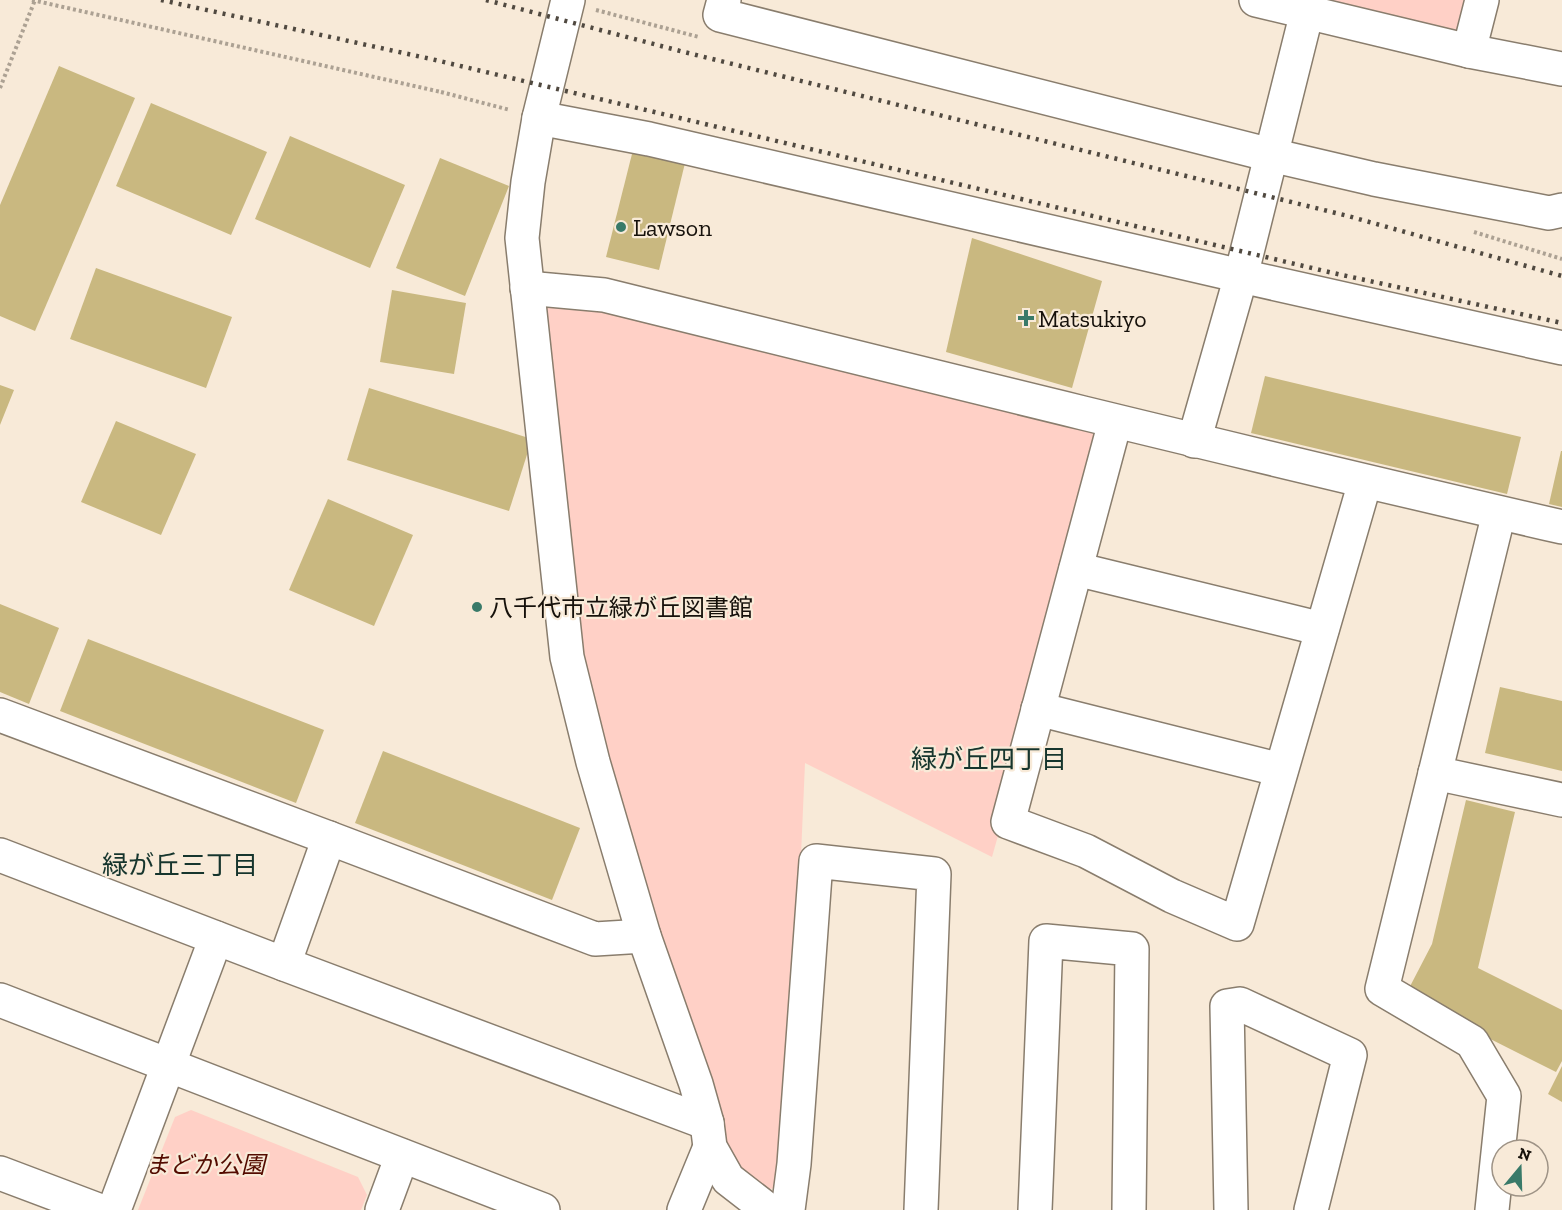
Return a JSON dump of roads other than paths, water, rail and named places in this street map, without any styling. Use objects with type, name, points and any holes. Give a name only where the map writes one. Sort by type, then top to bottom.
[{"type":"street","points":[[568,0],[539,118],[528,182],[522,238],[567,657],[593,762],[644,936],[696,1084],[709,1135],[728,1179],[768,1210]]},
{"type":"street","points":[[724,0],[720,15],[1271,155],[1374,179],[1549,213],[1562,210]]},
{"type":"street","points":[[1256,0],[1308,6],[1469,51],[1562,69]]},
{"type":"street","points":[[1469,51],[1482,0]]},
{"type":"street","points":[[1194,441],[1241,276],[1308,6]]},
{"type":"street","points":[[539,118],[649,139],[1562,348]]},
{"type":"street","points":[[527,288],[604,295],[1115,422],[1562,527]]},
{"type":"street","points":[[1115,422],[1008,822],[1086,851],[1173,896],[1236,924],[1365,482]]},
{"type":"street","points":[[1492,1210],[1504,1096],[1472,1042],[1382,989],[1499,513]]},
{"type":"street","points":[[1076,569],[1323,629]]},
{"type":"street","points":[[1038,709],[1281,770]]},
{"type":"street","points":[[0,715],[595,939],[644,936]]},
{"type":"street","points":[[1435,773],[1562,800]]},
{"type":"street","points":[[284,964],[329,838]]},
{"type":"street","points":[[0,855],[284,964],[709,1135]]},
{"type":"street","points":[[788,1210],[794,1164],[816,861],[934,873],[921,1210]]},
{"type":"street","points":[[114,1210],[216,938]]},
{"type":"street","points":[[1035,1210],[1046,941],[1132,949],[1129,1210]]},
{"type":"street","points":[[0,1000],[543,1210]]},
{"type":"street","points":[[1232,1210],[1227,1006],[1240,1004],[1350,1055],[1311,1210]]},
{"type":"street","points":[[684,1210],[709,1135]]},
{"type":"street","points":[[381,1210],[402,1156]]},
{"type":"street","points":[[0,1173],[98,1210]]},
{"type":"railway","points":[[161,0],[431,59],[1333,273],[1562,323]]},
{"type":"railway","points":[[486,0],[684,52],[1348,216],[1562,276]]},
{"type":"place","name":"Lawson","points":[[621,227]]},
{"type":"place","name":"Matsukiyo","points":[[1026,318]]},
{"type":"place","name":"八千代市立緑が丘図書館","points":[[477,607]]},
{"type":"district","name":"緑が丘四丁目","points":[[989,759]]},
{"type":"district","name":"緑が丘三丁目","points":[[180,865]]},
{"type":"park label","name":"まどか公園","points":[[205,1164]]}]
